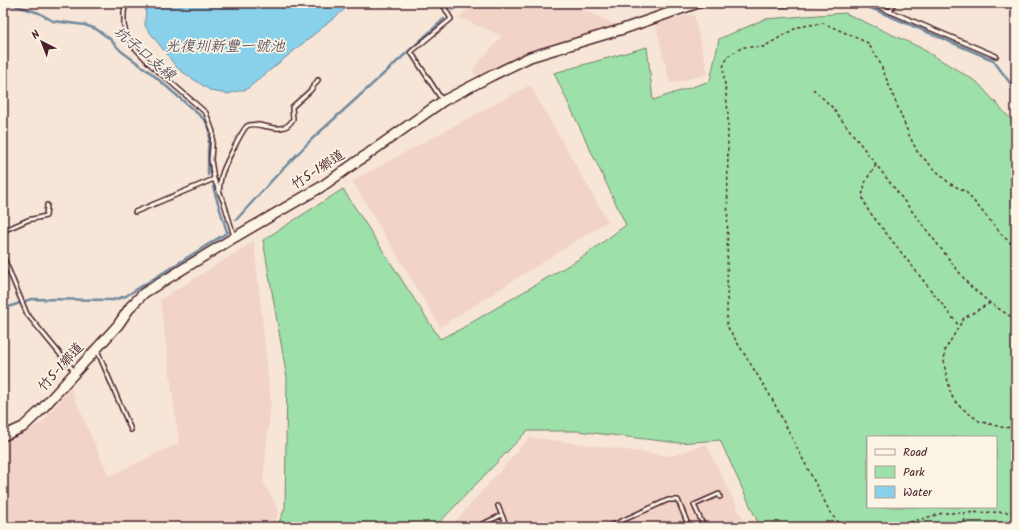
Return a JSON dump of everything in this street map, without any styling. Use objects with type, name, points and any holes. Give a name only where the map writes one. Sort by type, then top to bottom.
[{"type":"street","name":"竹5-1鄉道","points":[[3,436],[22,427],[41,410],[118,325],[131,306],[144,293],[321,186],[443,101],[530,57],[623,29],[698,3]]},
{"type":"lane","points":[[126,3],[124,25],[127,36],[135,48],[151,65],[206,113],[212,132],[211,160],[214,179],[220,192],[235,237]]},
{"type":"lane","points":[[442,3],[450,19],[411,52],[443,101]]},
{"type":"lane","points":[[768,3],[780,3]]},
{"type":"lane","points":[[870,3],[996,56]]},
{"type":"lane","points":[[890,12],[894,3]]},
{"type":"lane","points":[[220,192],[221,174],[246,127],[252,125],[277,129],[289,125],[293,119],[292,107],[310,91],[318,80]]},
{"type":"lane","points":[[135,212],[214,179]]},
{"type":"lane","points":[[3,232],[28,220],[46,216],[48,205]]},
{"type":"lane","points":[[3,256],[27,314],[74,372]]},
{"type":"lane","points":[[96,349],[131,430]]},
{"type":"lane","points":[[704,527],[694,505],[719,494],[720,497]]},
{"type":"lane","points":[[608,527],[668,500],[678,500],[689,527]]},
{"type":"lane","points":[[498,506],[507,527]]},
{"type":"lane","points":[[476,527],[502,515]]},
{"type":"path","points":[[843,527],[831,514],[771,397],[727,326],[728,112],[723,67],[728,56],[743,47],[763,47],[798,27],[823,23],[868,43],[880,63],[909,135],[918,153],[949,183],[966,192],[1003,236],[1016,248]]},
{"type":"path","points":[[813,89],[831,106],[969,285],[990,303],[1016,320]]},
{"type":"path","points":[[876,165],[866,180],[862,196],[868,210],[959,326]]},
{"type":"path","points":[[990,303],[964,318],[945,350],[944,364],[951,395],[958,405],[978,421],[1005,428],[1016,426]]},
{"type":"path","points":[[964,512],[965,527]]},
{"type":"path","points":[[893,527],[943,513],[1016,512]]},
{"type":"shaded area","points":[[473,3],[581,3],[584,10],[617,25],[475,76],[473,69],[502,36],[459,18]]},
{"type":"shaded area","points":[[694,14],[708,74],[670,84],[655,23]]},
{"type":"shaded area","points":[[530,85],[608,221],[440,327],[352,181]]},
{"type":"shaded area","points":[[254,241],[271,404],[263,481],[279,511],[273,527],[3,527],[3,442],[42,423],[70,387],[109,476],[179,443],[160,300]]},
{"type":"shaded area","points":[[530,437],[672,456],[706,444],[747,527],[450,527]]},
{"type":"green space","points":[[845,13],[919,47],[977,82],[1016,125],[1016,527],[760,527],[720,440],[679,443],[577,431],[527,431],[435,527],[277,527],[285,508],[287,378],[263,240],[343,189],[440,339],[459,330],[584,256],[626,225],[554,73],[647,47],[653,100],[710,81],[719,39],[765,19]]},
{"type":"water","name":"光復圳新豐一號池","points":[[146,3],[350,3],[350,5],[247,89],[227,94],[211,91],[178,69],[145,26]]},
{"type":"waterway","name":"坑子口支線","points":[[8,3],[39,13],[53,21],[85,25],[96,29],[109,38],[121,51],[151,73],[205,120],[210,130],[208,175]]},
{"type":"waterway","points":[[453,10],[461,3]]},
{"type":"waterway","points":[[752,3],[769,7],[824,3]]},
{"type":"waterway","points":[[859,3],[993,60],[1016,91]]},
{"type":"waterway","points":[[236,220],[312,139],[444,19]]},
{"type":"waterway","name":"坑子口支線","points":[[213,187],[227,232]]},
{"type":"waterway","points":[[3,309],[31,299],[113,300],[126,296],[228,232]]}]
